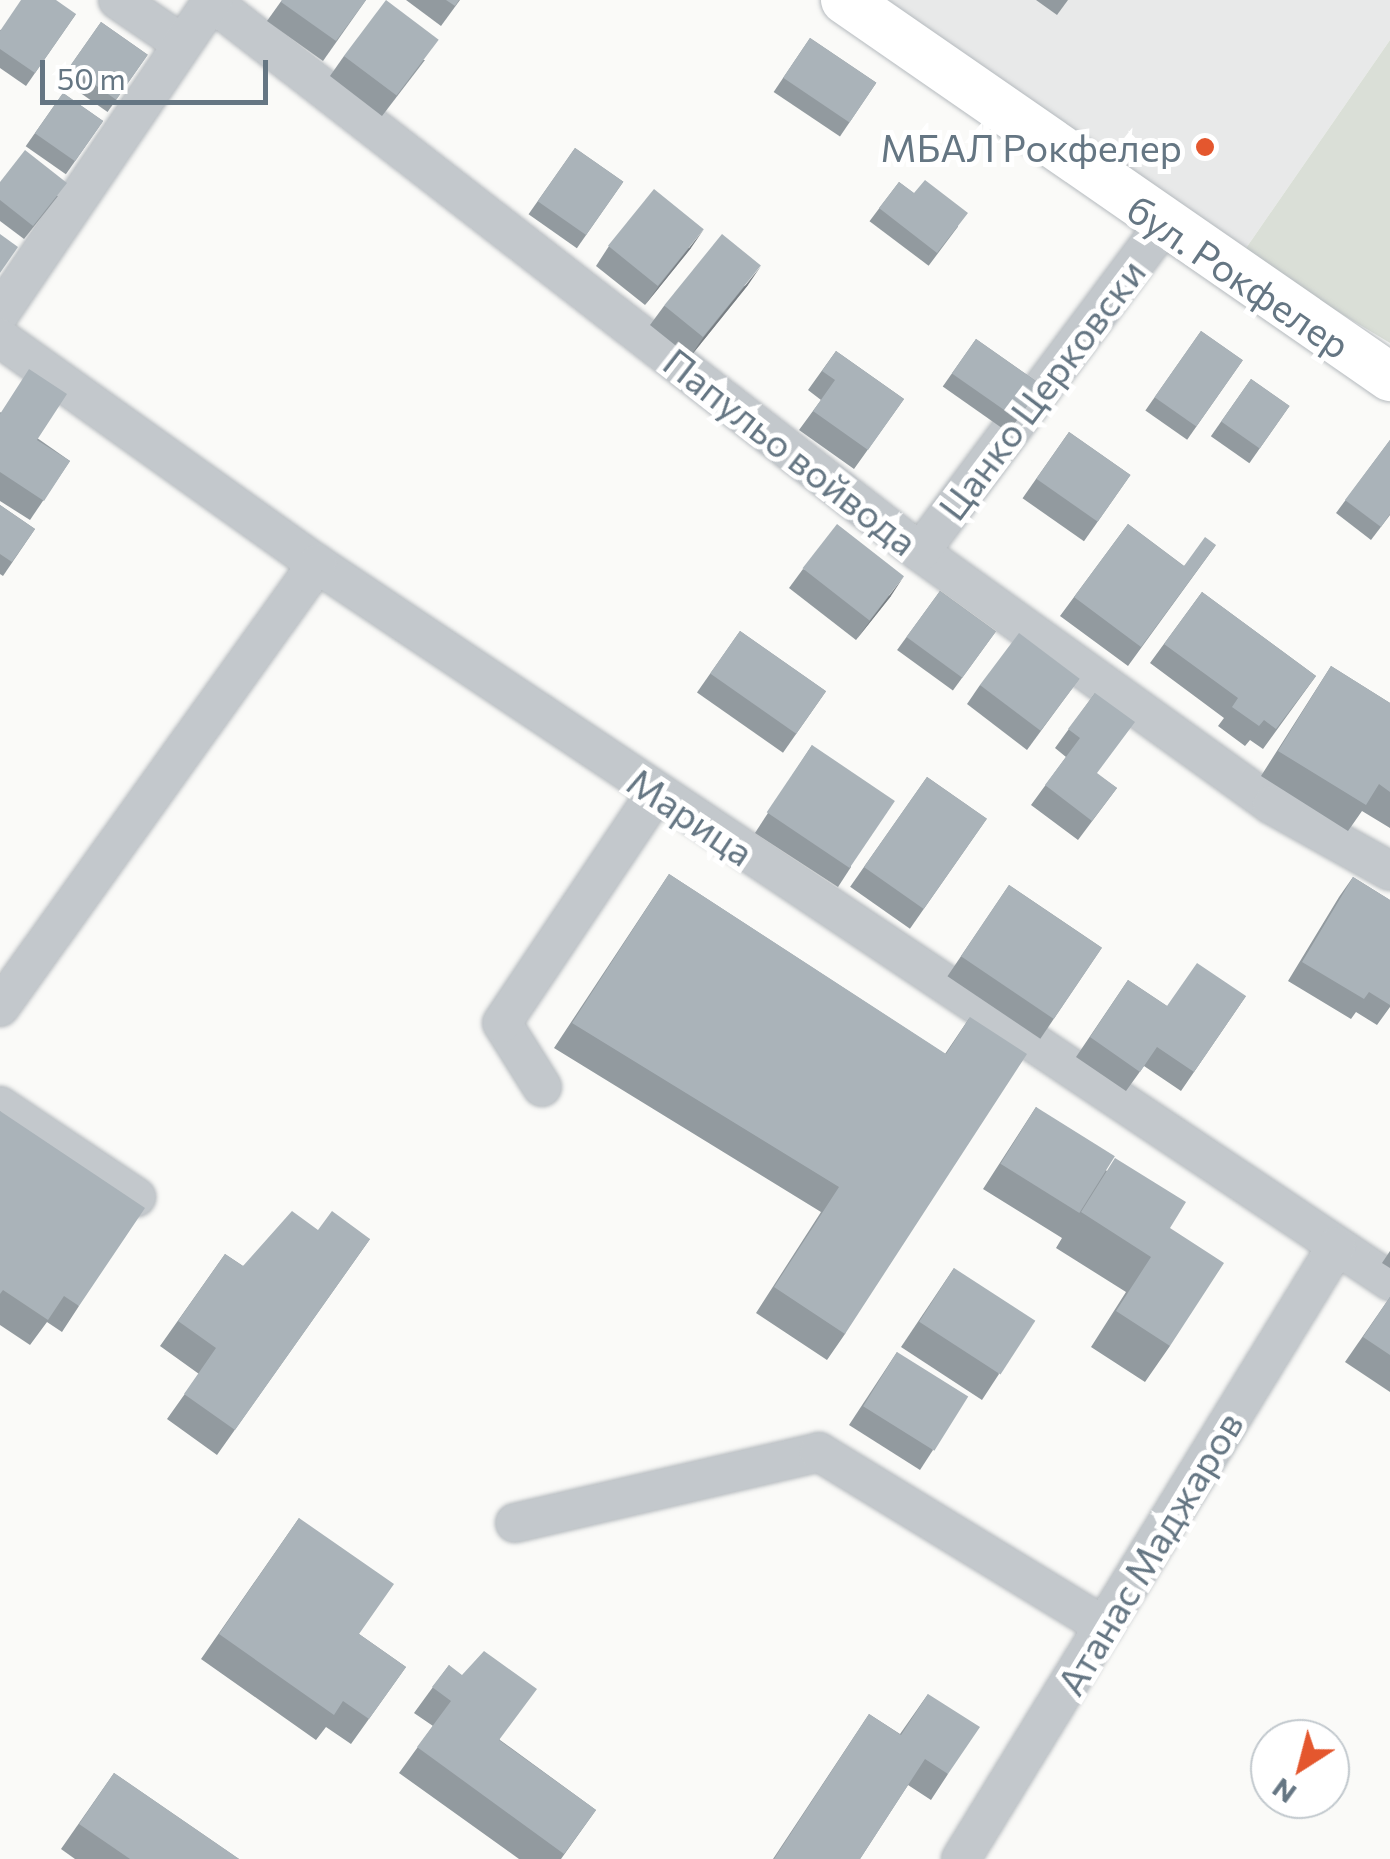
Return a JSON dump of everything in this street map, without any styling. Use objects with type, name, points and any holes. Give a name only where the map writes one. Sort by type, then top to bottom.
[{"type":"main road","name":"бул. Рокфелер","points":[[844,0],[1163,226],[1390,377]]},
{"type":"street","points":[[118,0],[182,43]]},
{"type":"street","points":[[0,314],[212,1]]},
{"type":"street","name":"Папульо войвода","points":[[212,1],[920,552],[1272,805],[1390,871]]},
{"type":"street","name":"Цанко Церковски","points":[[920,552],[1163,226]]},
{"type":"street","name":"Марица","points":[[0,338],[317,564],[1390,1282]]},
{"type":"street","points":[[0,1007],[317,564]]},
{"type":"street","points":[[542,1087],[502,1023],[656,793]]},
{"type":"street","points":[[0,1106],[136,1197]]},
{"type":"street","name":"Атанас Маджаров","points":[[961,1859],[1336,1247]]},
{"type":"street","points":[[515,1523],[819,1452],[1104,1626]]},
{"type":"shaded area","name":"МБАЛ Рокфелер","points":[[888,0],[1390,0],[1390,40],[1242,254]]},
{"type":"shaded area","points":[[1390,40],[1390,343],[1242,254]]},
{"type":"building","points":[[21,0],[56,0],[76,14],[35,73],[0,49],[0,31]]},
{"type":"building","points":[[282,0],[366,0],[336,41]]},
{"type":"building","points":[[386,0],[439,40],[397,96],[344,56]]},
{"type":"building","points":[[101,22],[148,55],[116,100],[69,67]]},
{"type":"building","points":[[810,38],[876,83],[849,123],[783,78]]},
{"type":"building","points":[[63,93],[103,121],[75,161],[35,133]]},
{"type":"building","points":[[575,148],[623,182],[586,235],[538,201]]},
{"type":"building","points":[[25,150],[67,183],[33,226],[0,200],[0,182]]},
{"type":"building","points":[[925,180],[968,213],[937,253],[879,208],[899,182],[914,193]]},
{"type":"building","points":[[654,189],[704,229],[658,286],[608,246]]},
{"type":"building","points":[[0,234],[18,247],[0,273]]},
{"type":"building","points":[[722,234],[761,265],[703,337],[664,305]]},
{"type":"building","points":[[1201,331],[1243,360],[1196,427],[1155,397]]},
{"type":"building","points":[[976,339],[1042,385],[1017,419],[952,373]]},
{"type":"building","points":[[836,351],[904,399],[868,450],[813,411],[835,380],[822,371]]},
{"type":"building","points":[[29,369],[67,394],[37,440],[70,461],[44,501],[0,472],[0,414]]},
{"type":"building","points":[[1251,379],[1290,406],[1260,449],[1221,422]]},
{"type":"building","points":[[1069,432],[1130,475],[1098,522],[1036,479]]},
{"type":"building","points":[[1390,440],[1390,514],[1381,527],[1345,500]]},
{"type":"building","points":[[0,505],[35,529],[12,562],[0,554]]},
{"type":"building","points":[[837,524],[904,576],[870,620],[803,568]]},
{"type":"building","points":[[1128,524],[1184,566],[1205,537],[1216,545],[1141,647],[1074,597]]},
{"type":"building","points":[[940,591],[996,632],[962,678],[906,637]]},
{"type":"building","points":[[1202,592],[1316,676],[1276,729],[1264,720],[1259,726],[1232,707],[1238,698],[1164,644]]},
{"type":"building","points":[[740,631],[826,691],[796,734],[710,674]]},
{"type":"building","points":[[1019,633],[1080,679],[1041,731],[980,685]]},
{"type":"building","points":[[1331,666],[1390,703],[1390,792],[1379,784],[1366,805],[1278,751]]},
{"type":"building","points":[[1095,693],[1135,722],[1097,773],[1117,788],[1092,821],[1045,785],[1080,738],[1068,729]]},
{"type":"building","points":[[812,745],[895,801],[850,868],[767,812]]},
{"type":"building","points":[[927,777],[987,819],[924,909],[864,867]]},
{"type":"building","points":[[669,874],[946,1054],[970,1017],[1027,1054],[845,1334],[774,1287],[839,1187],[572,1023]]},
{"type":"building","points":[[1353,877],[1390,900],[1390,1005],[1369,992],[1364,999],[1302,962]]},
{"type":"building","points":[[1009,885],[1102,948],[1054,1019],[961,956]]},
{"type":"building","points":[[1197,963],[1246,996],[1194,1072],[1157,1047],[1140,1072],[1090,1037],[1128,980],[1167,1006]]},
{"type":"building","points":[[1036,1107],[1115,1156],[1079,1213],[1000,1164]]},
{"type":"building","points":[[0,1111],[145,1208],[79,1306],[64,1296],[48,1320],[3,1290],[0,1294]]},
{"type":"building","points":[[1115,1158],[1186,1202],[1170,1228],[1224,1263],[1170,1346],[1116,1311],[1151,1257],[1081,1212]]},
{"type":"building","points":[[292,1211],[318,1230],[332,1211],[370,1239],[235,1430],[184,1394],[216,1348],[178,1321],[225,1254],[243,1266]]},
{"type":"building","points":[[954,1268],[1035,1321],[1000,1375],[919,1322]]},
{"type":"building","points":[[1390,1297],[1390,1355],[1363,1337]]},
{"type":"building","points":[[897,1352],[968,1397],[934,1451],[863,1406]]},
{"type":"building","points":[[299,1518],[394,1584],[359,1634],[406,1667],[369,1719],[343,1701],[334,1715],[219,1634]]},
{"type":"building","points":[[484,1651],[537,1689],[499,1740],[596,1810],[564,1854],[417,1747],[451,1701],[432,1687],[449,1665],[462,1675]]},
{"type":"building","points":[[928,1694],[980,1727],[948,1774],[925,1759],[860,1859],[774,1859],[869,1714],[901,1735]]},
{"type":"building","points":[[114,1773],[239,1859],[130,1859],[79,1824]]},
{"type":"place","name":"МБАЛ Рокфелер","points":[[1205,147]]}]
